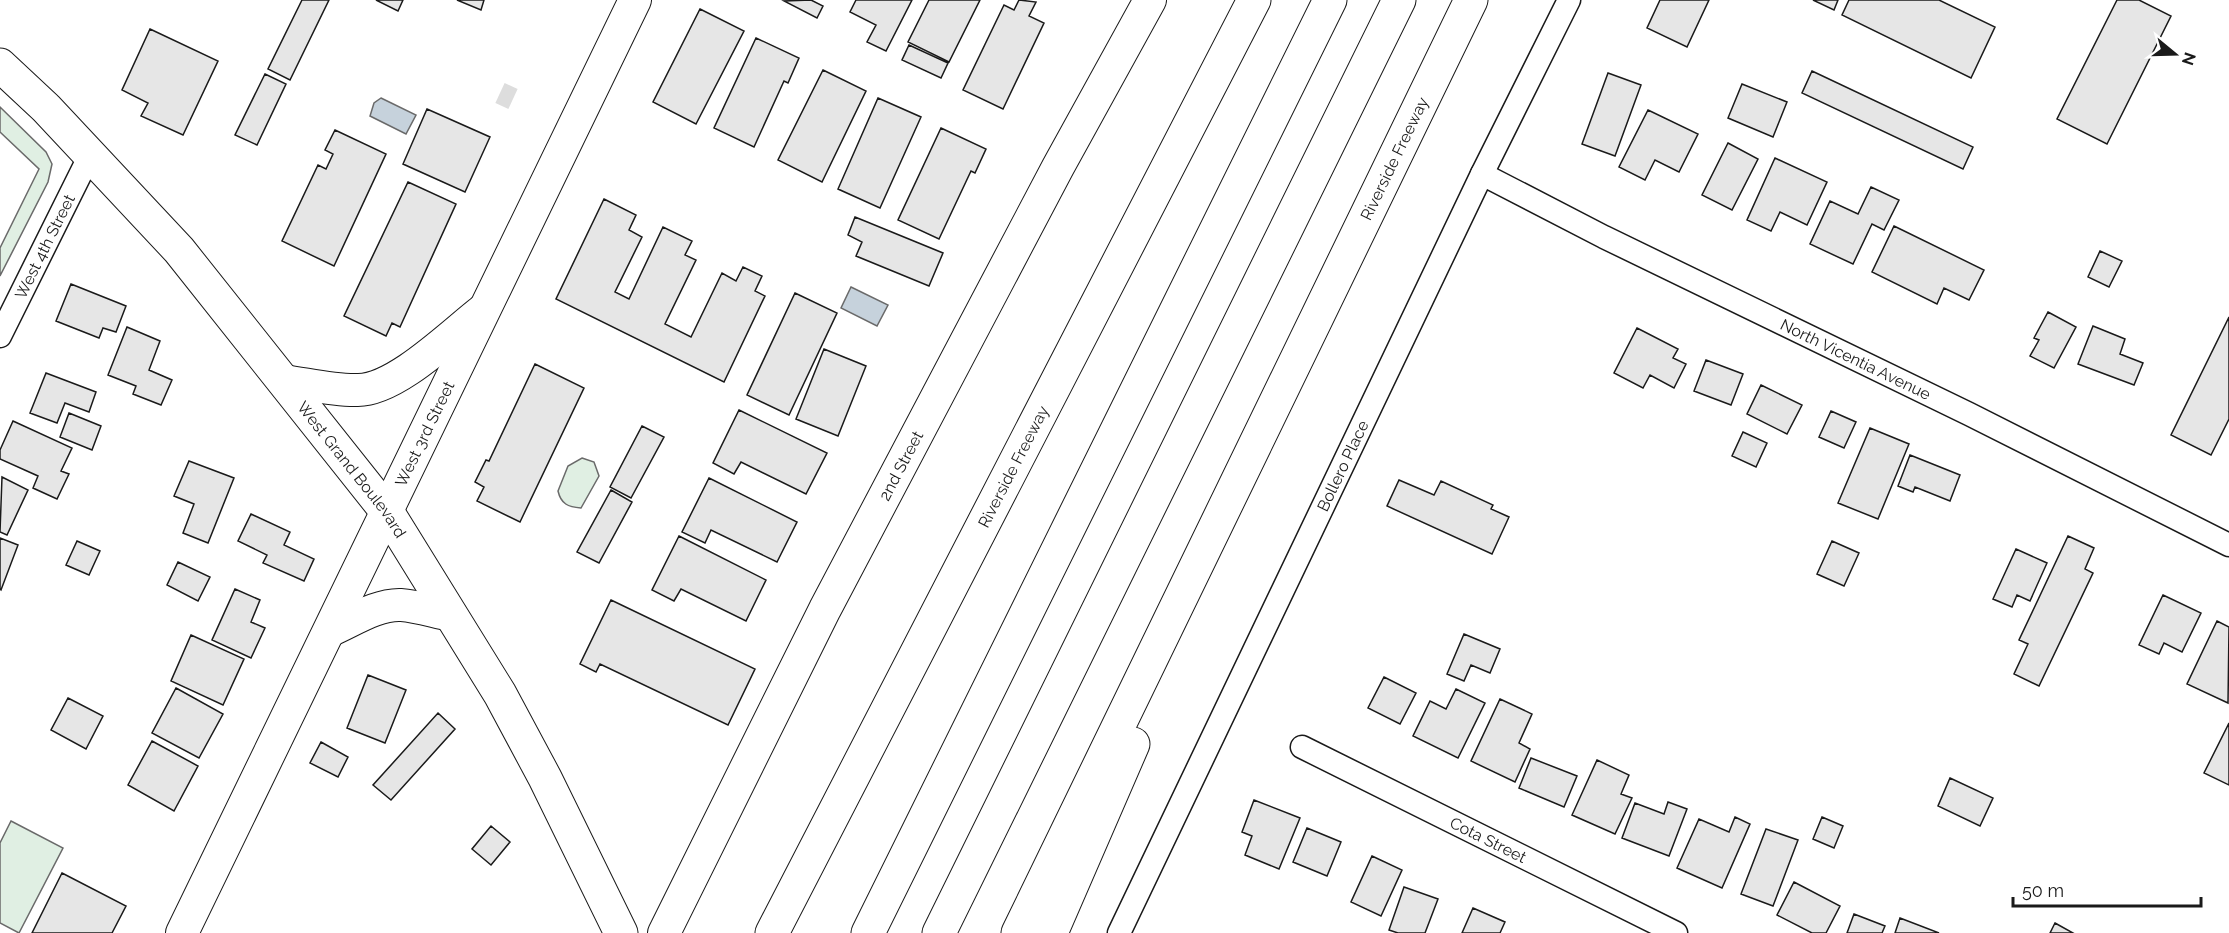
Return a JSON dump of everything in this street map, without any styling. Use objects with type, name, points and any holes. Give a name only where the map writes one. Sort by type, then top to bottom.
[{"type":"main road","name":"Riverside Freeway","points":[[772,933],[1254,0]]},
{"type":"main road","points":[[868,933],[1330,0]]},
{"type":"main road","points":[[939,933],[1399,0]]},
{"type":"main road","name":"Riverside Freeway","points":[[1018,933],[1471,0]]},
{"type":"main road","name":"West Grand Boulevard","points":[[0,65],[46,108],[179,250],[388,513],[506,704],[621,933]]},
{"type":"main road","points":[[1051,933],[1358,231]]},
{"type":"street","name":"West 3rd Street","points":[[182,933],[388,513],[635,0]]},
{"type":"street","name":"Bollero Place","points":[[1119,933],[1482,174],[1569,0]]},
{"type":"street","name":"2nd Street","points":[[664,933],[825,609],[1146,1]]},
{"type":"street","name":"West 4th Street","points":[[0,336],[90,155]]},
{"type":"street","name":"North Vicentia Avenue","points":[[1482,174],[1604,237],[1969,414],[2229,545]]},
{"type":"street","points":[[284,381],[357,390],[378,387],[397,377],[487,307]]},
{"type":"street","points":[[331,630],[373,610],[392,605],[412,606],[451,615]]},
{"type":"street","name":"Cota Street","points":[[1302,747],[1676,933]]},
{"type":"green space","points":[[0,107],[46,152],[52,164],[48,182],[0,276],[0,248],[39,169],[0,132]]},
{"type":"green space","points":[[582,458],[594,462],[599,476],[581,508],[572,507],[561,499],[558,491],[568,466]]},
{"type":"green space","points":[[11,821],[63,848],[19,933],[0,923],[0,843]]},
{"type":"shaded area","points":[[381,98],[416,115],[406,134],[370,116],[374,103]]},
{"type":"shaded area","points":[[851,287],[888,305],[877,326],[841,308]]},
{"type":"building","points":[[302,0],[329,0],[290,80],[268,69]]},
{"type":"building","points":[[376,0],[403,0],[398,11]]},
{"type":"building","points":[[457,0],[484,0],[481,10]]},
{"type":"building","points":[[811,0],[823,6],[817,18],[784,1]]},
{"type":"building","points":[[856,0],[912,0],[886,51],[867,42],[876,25],[850,12]]},
{"type":"building","points":[[929,0],[980,0],[949,62],[908,42]]},
{"type":"building","points":[[1019,0],[1036,2],[1029,16],[1044,23],[1003,109],[963,90],[1004,5],[1014,10]]},
{"type":"building","points":[[1660,0],[1709,0],[1687,47],[1647,28]]},
{"type":"building","points":[[1813,0],[1838,0],[1834,10]]},
{"type":"building","points":[[1849,0],[1939,0],[1995,27],[1971,78],[1842,15]]},
{"type":"building","points":[[2117,0],[2139,0],[2171,16],[2107,144],[2057,119]]},
{"type":"building","points":[[700,9],[744,31],[696,124],[653,102]]},
{"type":"building","points":[[150,29],[218,61],[183,135],[141,116],[148,103],[122,90]]},
{"type":"building","points":[[756,38],[799,58],[788,83],[784,81],[754,147],[714,128]]},
{"type":"building","points":[[909,45],[948,63],[941,78],[902,60]]},
{"type":"building","points":[[823,70],[866,91],[822,182],[778,160]]},
{"type":"building","points":[[1812,71],[1973,147],[1963,169],[1802,93]]},
{"type":"building","points":[[1608,73],[1641,85],[1615,156],[1582,144]]},
{"type":"building","points":[[265,74],[286,84],[257,145],[235,135]]},
{"type":"building","points":[[1742,84],[1787,102],[1773,137],[1728,118]]},
{"type":"building","points":[[878,98],[921,117],[880,208],[838,189]]},
{"type":"building","points":[[427,109],[490,137],[465,192],[403,164]]},
{"type":"building","points":[[1648,110],[1698,134],[1679,172],[1655,160],[1645,180],[1619,167]]},
{"type":"building","points":[[941,128],[986,149],[975,173],[971,171],[939,239],[898,220]]},
{"type":"building","points":[[335,130],[386,154],[334,266],[282,241],[318,165],[326,169],[333,154],[325,150]]},
{"type":"building","points":[[1728,143],[1758,159],[1732,210],[1702,195]]},
{"type":"building","points":[[1775,158],[1827,182],[1807,225],[1780,212],[1771,231],[1747,220]]},
{"type":"building","points":[[408,182],[456,204],[400,327],[392,323],[386,336],[344,316]]},
{"type":"building","points":[[1871,187],[1899,200],[1884,230],[1872,224],[1853,264],[1810,244],[1830,201],[1858,214]]},
{"type":"building","points":[[604,199],[636,215],[629,230],[642,237],[615,292],[629,299],[663,227],[692,241],[685,255],[696,260],[665,324],[691,337],[722,273],[736,281],[743,267],[762,276],[755,291],[765,296],[724,382],[556,299]]},
{"type":"building","points":[[855,217],[943,253],[929,286],[856,256],[862,242],[848,235]]},
{"type":"building","points":[[1894,226],[1984,270],[1969,300],[1944,288],[1937,304],[1872,272]]},
{"type":"building","points":[[2100,251],[2122,261],[2109,287],[2088,277]]},
{"type":"building","points":[[71,284],[126,306],[116,332],[103,328],[99,338],[56,321]]},
{"type":"building","points":[[795,293],[837,313],[789,415],[747,395]]},
{"type":"building","points":[[2048,312],[2076,327],[2054,368],[2030,356],[2039,340],[2034,338]]},
{"type":"building","points":[[2229,317],[2229,419],[2211,455],[2171,435]]},
{"type":"building","points":[[2093,326],[2125,339],[2120,354],[2143,363],[2134,385],[2078,364]]},
{"type":"building","points":[[127,327],[160,341],[149,370],[172,380],[161,405],[133,394],[136,386],[108,375]]},
{"type":"building","points":[[1637,328],[1678,349],[1673,358],[1686,364],[1674,388],[1650,375],[1643,388],[1614,373]]},
{"type":"building","points":[[824,349],[866,366],[838,436],[796,419]]},
{"type":"building","points":[[1706,360],[1743,374],[1731,405],[1694,391]]},
{"type":"building","points":[[535,364],[584,388],[520,522],[477,501],[484,487],[475,482],[486,460],[489,461]]},
{"type":"building","points":[[46,373],[96,392],[89,412],[65,403],[57,423],[30,413]]},
{"type":"building","points":[[1761,385],[1802,405],[1787,434],[1747,414]]},
{"type":"building","points":[[739,410],[827,453],[806,494],[741,462],[734,474],[713,463]]},
{"type":"building","points":[[1831,411],[1856,422],[1844,448],[1819,437]]},
{"type":"building","points":[[69,413],[101,426],[92,450],[60,437]]},
{"type":"building","points":[[13,421],[72,448],[61,471],[69,474],[57,499],[33,488],[38,476],[0,459],[0,450]]},
{"type":"building","points":[[642,426],[664,437],[631,498],[610,487]]},
{"type":"building","points":[[1870,428],[1909,444],[1878,519],[1838,503]]},
{"type":"building","points":[[1743,432],[1767,443],[1756,467],[1732,456]]},
{"type":"building","points":[[1910,455],[1960,475],[1950,501],[1915,487],[1913,492],[1898,486]]},
{"type":"building","points":[[189,461],[234,478],[208,543],[183,533],[194,504],[174,496]]},
{"type":"building","points":[[2,477],[28,490],[7,535],[0,532]]},
{"type":"building","points":[[709,478],[797,522],[777,562],[711,530],[705,543],[682,532]]},
{"type":"building","points":[[1399,480],[1434,495],[1441,481],[1493,505],[1491,509],[1509,517],[1492,554],[1387,506]]},
{"type":"building","points":[[611,490],[632,502],[599,563],[577,552]]},
{"type":"building","points":[[251,514],[290,532],[284,545],[314,559],[304,581],[263,563],[267,555],[238,541]]},
{"type":"building","points":[[679,536],[766,580],[746,621],[681,589],[674,601],[652,590]]},
{"type":"building","points":[[2068,536],[2094,548],[2085,569],[2093,573],[2039,686],[2014,674],[2028,644],[2019,640]]},
{"type":"building","points":[[0,538],[18,545],[1,590],[0,589]]},
{"type":"building","points":[[77,541],[100,551],[89,575],[66,565]]},
{"type":"building","points":[[1832,541],[1859,553],[1844,586],[1817,574]]},
{"type":"building","points":[[2016,549],[2047,563],[2030,601],[2017,595],[2012,607],[1993,599]]},
{"type":"building","points":[[178,562],[210,577],[198,601],[167,585]]},
{"type":"building","points":[[235,589],[260,600],[251,622],[265,628],[251,658],[212,640]]},
{"type":"building","points":[[2163,595],[2201,613],[2182,652],[2164,643],[2159,654],[2139,645]]},
{"type":"building","points":[[611,600],[755,669],[728,725],[600,664],[596,672],[580,664]]},
{"type":"building","points":[[2217,621],[2229,627],[2228,703],[2187,684]]},
{"type":"building","points":[[1464,634],[1500,649],[1490,673],[1471,665],[1464,681],[1447,674]]},
{"type":"building","points":[[191,635],[244,659],[223,705],[171,681]]},
{"type":"building","points":[[368,675],[406,690],[385,743],[347,728]]},
{"type":"building","points":[[1384,677],[1416,693],[1400,724],[1368,708]]},
{"type":"building","points":[[176,688],[223,714],[199,758],[152,733]]},
{"type":"building","points":[[1456,689],[1485,703],[1458,758],[1413,736],[1430,701],[1446,709]]},
{"type":"building","points":[[68,698],[103,716],[86,749],[51,730]]},
{"type":"building","points":[[1500,699],[1532,714],[1519,743],[1530,749],[1515,782],[1471,761]]},
{"type":"building","points":[[438,713],[455,729],[391,800],[373,785]]},
{"type":"building","points":[[2229,723],[2229,785],[2204,773]]},
{"type":"building","points":[[152,741],[198,766],[174,811],[128,785]]},
{"type":"building","points":[[321,742],[348,757],[338,777],[310,763]]},
{"type":"building","points":[[1531,758],[1577,776],[1564,807],[1519,788]]},
{"type":"building","points":[[1597,760],[1629,775],[1621,794],[1632,798],[1615,834],[1572,815]]},
{"type":"building","points":[[1950,778],[1993,798],[1980,826],[1938,806]]},
{"type":"building","points":[[1254,800],[1300,818],[1279,869],[1245,855],[1252,836],[1242,832]]},
{"type":"building","points":[[1668,802],[1687,809],[1669,856],[1622,838],[1635,803],[1664,814]]},
{"type":"building","points":[[1735,817],[1750,824],[1722,888],[1677,868],[1699,819],[1729,832]]},
{"type":"building","points":[[1822,817],[1843,826],[1834,848],[1813,839]]},
{"type":"building","points":[[491,826],[510,842],[491,865],[472,849]]},
{"type":"building","points":[[1307,828],[1341,842],[1327,876],[1293,862]]},
{"type":"building","points":[[1766,829],[1798,840],[1773,906],[1741,894]]},
{"type":"building","points":[[1372,856],[1402,870],[1381,916],[1351,902]]},
{"type":"building","points":[[62,873],[126,906],[112,933],[32,933]]},
{"type":"building","points":[[1794,882],[1840,906],[1826,933],[1812,933],[1777,915]]},
{"type":"building","points":[[1404,887],[1438,899],[1425,933],[1398,933],[1389,930]]},
{"type":"building","points":[[1473,908],[1505,922],[1500,933],[1462,933]]},
{"type":"building","points":[[1854,914],[1885,926],[1882,933],[1847,933]]},
{"type":"building","points":[[1900,918],[1939,933],[1895,933]]},
{"type":"building","points":[[2055,923],[2073,933],[2050,933]]},
{"type":"tunnel","points":[[500,93],[513,99]]}]
